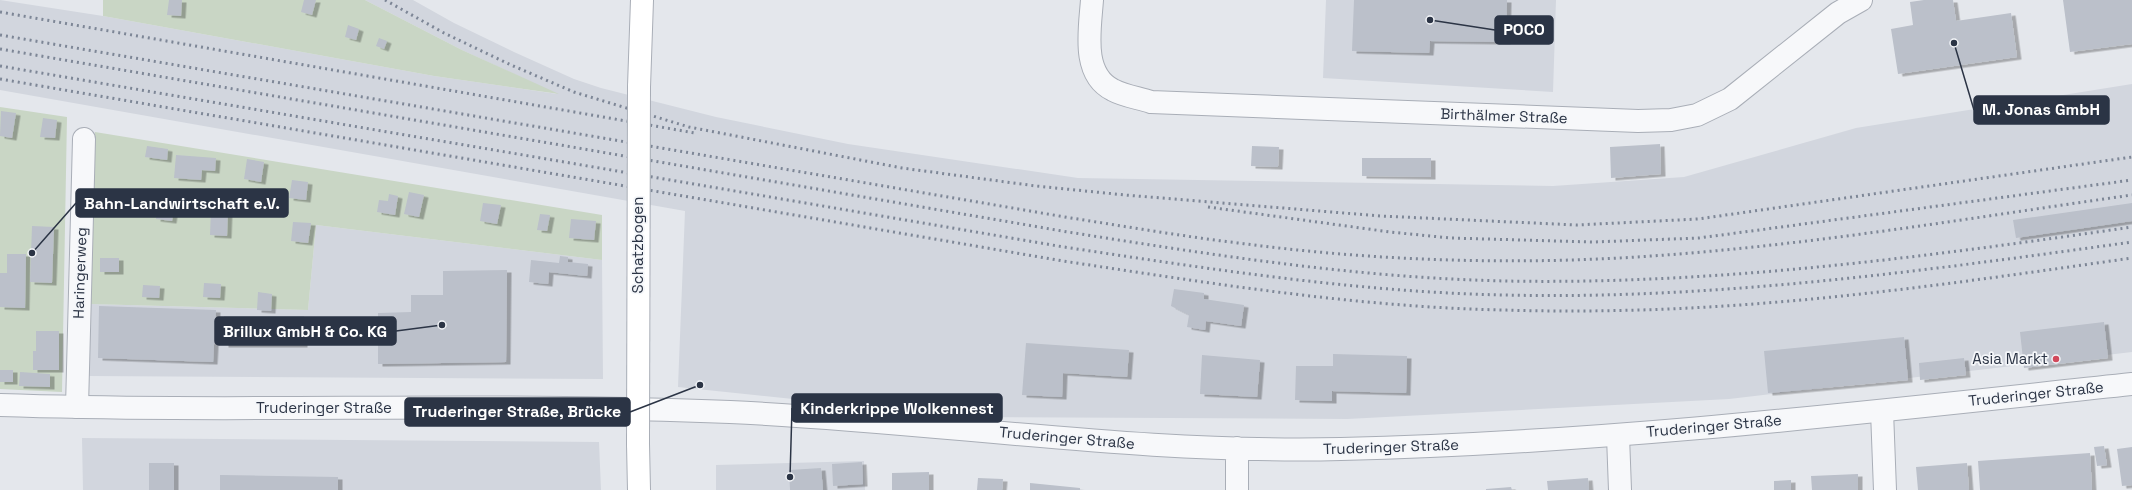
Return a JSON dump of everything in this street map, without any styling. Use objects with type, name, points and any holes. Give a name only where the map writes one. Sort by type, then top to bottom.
[{"type":"main road","name":"Schatzbogen","points":[[639,490],[639,87],[642,0]]},
{"type":"street","name":"Birthälmer Straße","points":[[1092,0],[1091,60],[1097,76],[1112,90],[1151,102],[1638,121],[1671,120],[1697,115],[1730,99],[1838,13],[1861,0]]},
{"type":"street","name":"Haringerweg","points":[[77,407],[84,139]]},
{"type":"street","name":"Truderinger Straße","points":[[0,405],[77,407],[729,412],[866,421],[1093,440],[1238,448],[1335,449],[1618,436],[2132,384]]},
{"type":"street","points":[[1882,410],[1884,490]]},
{"type":"street","points":[[1618,436],[1620,490]]},
{"type":"street","points":[[1237,490],[1238,448]]},
{"type":"shaded area","points":[[0,0],[103,16],[434,76],[557,94],[462,50],[365,0],[413,0],[454,23],[514,52],[574,79],[601,88],[716,117],[848,144],[1078,178],[1553,186],[1684,177],[1856,128],[2132,84],[2132,352],[1729,399],[1347,419],[964,417],[678,387],[685,211],[0,90]]},
{"type":"shaded area","points":[[1326,0],[1556,0],[1553,92],[1323,78]]},
{"type":"shaded area","points":[[316,225],[602,260],[603,379],[89,376],[89,304],[308,310]]},
{"type":"shaded area","points":[[82,438],[599,442],[601,490],[83,490]]},
{"type":"shaded area","points":[[864,461],[865,490],[716,490],[716,465]]},
{"type":"green space","points":[[103,0],[365,0],[462,50],[559,94],[434,76],[103,16]]},
{"type":"green space","points":[[0,107],[67,117],[62,392],[0,389]]},
{"type":"green space","points":[[95,132],[602,215],[602,260],[316,225],[308,310],[89,304]]},
{"type":"building","points":[[169,0],[182,0],[181,16],[167,15]]},
{"type":"building","points":[[304,0],[316,0],[312,15],[301,12]]},
{"type":"building","points":[[1354,0],[1507,0],[1506,42],[1430,41],[1429,53],[1352,51]]},
{"type":"building","points":[[1924,0],[1953,0],[1956,21],[2011,13],[2017,57],[1898,74],[1891,29],[1913,25],[1910,2]]},
{"type":"building","points":[[2063,0],[2132,0],[2132,44],[2070,52]]},
{"type":"building","points":[[348,25],[359,29],[356,40],[345,37]]},
{"type":"building","points":[[379,38],[387,41],[384,49],[376,46]]},
{"type":"building","points":[[1,111],[16,113],[12,138],[0,136]]},
{"type":"building","points":[[43,118],[57,120],[55,138],[40,137]]},
{"type":"building","points":[[1660,144],[1661,174],[1611,178],[1610,147]]},
{"type":"building","points":[[147,146],[168,149],[167,160],[145,157]]},
{"type":"building","points":[[1252,146],[1279,147],[1278,167],[1251,166]]},
{"type":"building","points":[[176,155],[216,158],[215,171],[202,170],[201,180],[174,178]]},
{"type":"building","points":[[1362,158],[1431,158],[1431,177],[1362,176]]},
{"type":"building","points":[[247,159],[264,162],[261,182],[244,179]]},
{"type":"building","points":[[292,180],[308,182],[306,200],[289,198]]},
{"type":"building","points":[[409,192],[424,195],[419,217],[404,214]]},
{"type":"building","points":[[389,194],[398,196],[395,215],[377,212],[379,200],[388,201]]},
{"type":"building","points":[[159,198],[175,200],[172,221],[156,219]]},
{"type":"building","points":[[483,203],[501,205],[497,224],[480,221]]},
{"type":"building","points":[[2132,203],[2132,221],[2016,238],[2013,220]]},
{"type":"building","points":[[211,209],[228,210],[227,236],[210,235]]},
{"type":"building","points":[[540,214],[550,215],[547,231],[537,230]]},
{"type":"building","points":[[571,219],[596,221],[594,240],[569,238]]},
{"type":"building","points":[[293,222],[311,223],[308,243],[291,241]]},
{"type":"building","points":[[32,226],[54,227],[52,283],[30,282]]},
{"type":"building","points":[[7,254],[26,254],[25,308],[0,307],[0,273],[7,273]]},
{"type":"building","points":[[560,256],[568,257],[568,262],[588,264],[587,276],[549,272],[548,284],[529,282],[531,260],[559,263]]},
{"type":"building","points":[[100,258],[119,258],[119,272],[100,272]]},
{"type":"building","points":[[507,270],[506,362],[378,364],[378,313],[411,312],[411,295],[443,295],[443,271]]},
{"type":"building","points":[[204,283],[221,284],[220,298],[203,297]]},
{"type":"building","points":[[143,285],[160,286],[159,298],[142,297]]},
{"type":"building","points":[[1174,289],[1204,293],[1204,299],[1244,305],[1241,326],[1206,321],[1205,330],[1187,327],[1189,315],[1171,306]]},
{"type":"building","points":[[258,292],[272,294],[271,311],[257,310]]},
{"type":"building","points":[[99,306],[216,310],[213,362],[98,358]]},
{"type":"building","points":[[224,316],[304,316],[303,345],[224,345]]},
{"type":"building","points":[[2104,322],[2108,358],[2024,368],[2020,332]]},
{"type":"building","points":[[36,331],[59,331],[59,370],[33,370],[33,351],[36,351]]},
{"type":"building","points":[[1904,337],[1908,380],[1768,393],[1764,351]]},
{"type":"building","points":[[1026,343],[1129,350],[1127,377],[1063,373],[1062,397],[1022,395]]},
{"type":"building","points":[[1333,354],[1407,356],[1406,393],[1332,391],[1332,401],[1295,400],[1296,366],[1333,366]]},
{"type":"building","points":[[1202,355],[1260,360],[1257,397],[1200,394]]},
{"type":"building","points":[[1964,358],[1966,375],[1920,380],[1919,363]]},
{"type":"building","points":[[0,370],[13,370],[13,382],[0,382]]},
{"type":"building","points":[[20,372],[50,374],[50,387],[19,386]]},
{"type":"building","points":[[2104,446],[2107,465],[2097,466],[2094,447]]},
{"type":"building","points":[[2132,447],[2132,485],[2122,486],[2117,449]]},
{"type":"building","points":[[2090,453],[2092,490],[1980,490],[1978,461]]},
{"type":"building","points":[[862,462],[863,484],[833,486],[832,464]]},
{"type":"building","points":[[149,463],[174,463],[174,490],[149,490]]},
{"type":"building","points":[[1967,463],[1969,490],[1918,490],[1916,467]]},
{"type":"building","points":[[821,468],[823,490],[790,490],[789,470]]},
{"type":"building","points":[[929,472],[929,490],[892,490],[892,473]]},
{"type":"building","points":[[1858,474],[1858,490],[1812,490],[1811,476]]},
{"type":"building","points":[[220,475],[338,477],[338,490],[220,490]]},
{"type":"building","points":[[978,478],[1003,479],[1002,490],[977,490]]},
{"type":"building","points":[[1588,478],[1589,490],[1548,490],[1547,481]]},
{"type":"building","points":[[1791,480],[1791,490],[1774,490],[1774,481]]},
{"type":"building","points":[[1030,483],[1080,488],[1080,490],[1030,490]]},
{"type":"building","points":[[1511,487],[1512,490],[1486,490],[1486,489]]},
{"type":"railway","points":[[385,0],[444,33],[511,65],[574,92],[689,127],[902,168],[1036,186],[1125,195],[1380,216],[1577,225],[1698,219],[2132,157]]},
{"type":"railway","points":[[0,12],[695,133]]},
{"type":"railway","points":[[0,35],[1071,218],[1224,241],[1378,257],[1511,261],[1599,259],[1666,255],[1800,242],[2132,195]]},
{"type":"railway","points":[[0,49],[1068,232],[1231,257],[1396,275],[1506,281],[1585,281],[1742,274],[1820,267],[1976,249],[2132,227]]},
{"type":"railway","points":[[0,66],[1064,247],[1228,271],[1393,289],[1504,295],[1662,293],[1740,288],[1897,273],[2132,242]]},
{"type":"railway","points":[[0,79],[1063,261],[1282,293],[1392,304],[1448,308],[1554,311],[1708,307],[1814,299],[1867,293],[2132,258]]},
{"type":"railway","points":[[1208,207],[1390,232],[1450,238],[1593,242],[1699,238],[2132,180]]},
{"type":"place","name":"POCO","points":[[1430,20]]},
{"type":"place","name":"M. Jonas GmbH","points":[[1954,43]]},
{"type":"place","name":"Bahn-Landwirtschaft e.V.","points":[[32,253]]},
{"type":"place","name":"Brillux GmbH & Co. KG","points":[[442,325]]},
{"type":"place","name":"Asia Markt","points":[[2056,359]]},
{"type":"place","name":"Truderinger Straße, Brücke","points":[[700,385]]},
{"type":"place","name":"Kinderkrippe Wolkennest","points":[[790,477]]}]
